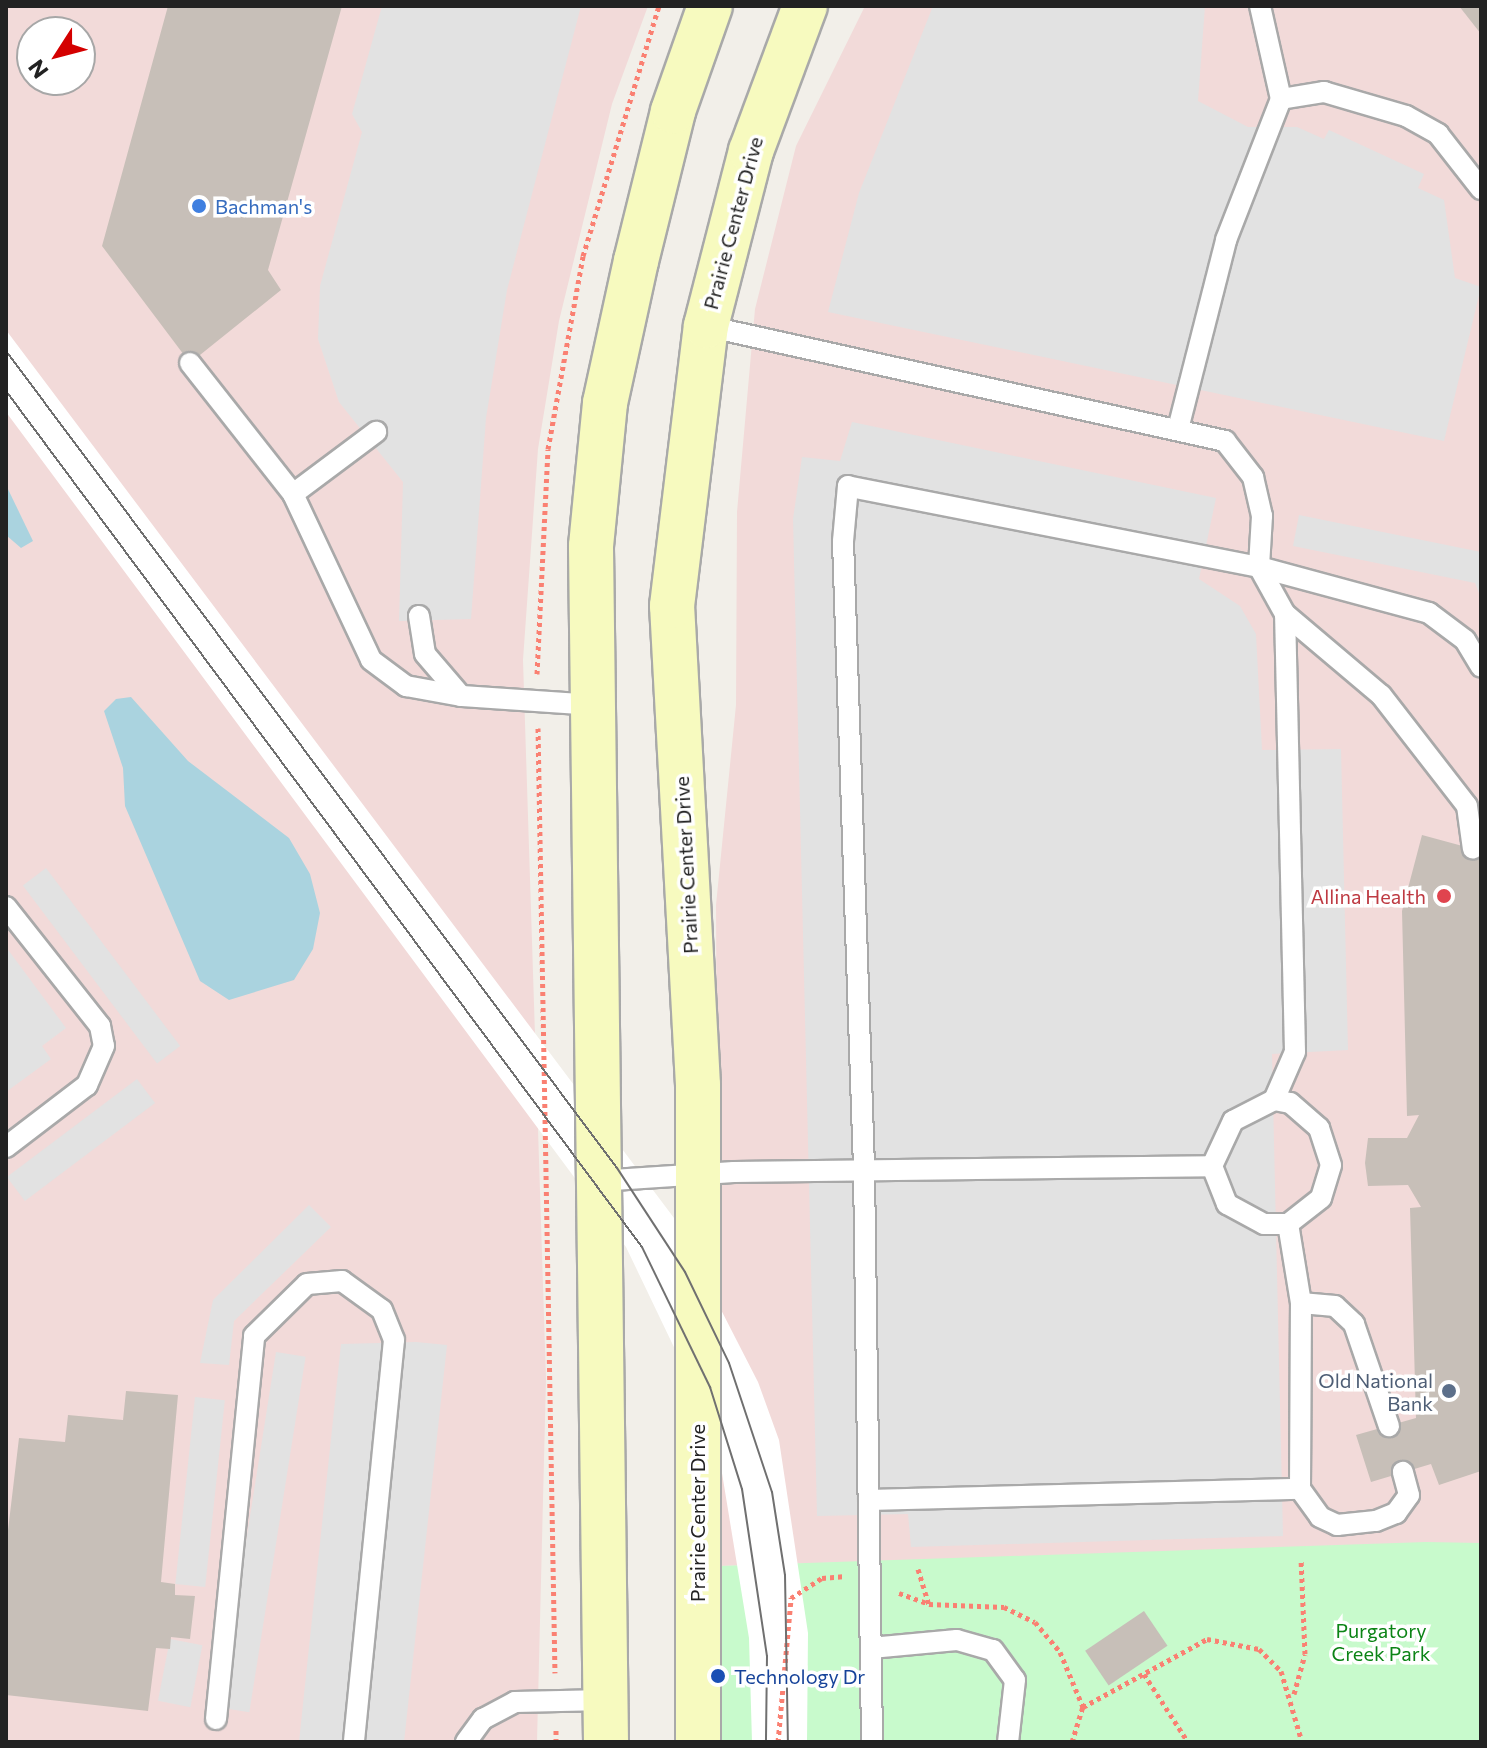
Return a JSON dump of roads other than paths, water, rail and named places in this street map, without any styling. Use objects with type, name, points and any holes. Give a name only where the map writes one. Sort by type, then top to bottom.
[{"type":"main road","points":[[606,1721],[591,546],[605,403],[673,111],[710,6]]},
{"type":"main road","name":"Prairie Center Drive","points":[[698,1742],[695,1179],[698,1085],[672,606],[706,326],[751,151],[805,6]]},
{"type":"lane","points":[[1179,425],[1226,240],[1281,99],[1260,6]]},
{"type":"lane","points":[[1281,99],[1324,92],[1406,116],[1438,134],[1481,189]]},
{"type":"lane","points":[[706,326],[1179,425],[1225,441],[1253,477],[1262,516],[1259,567],[1285,614],[1381,695],[1467,806],[1473,849]]},
{"type":"lane","points":[[190,363],[293,494],[371,660],[406,686],[461,696],[592,705]]},
{"type":"lane","points":[[293,494],[376,432]]},
{"type":"lane","points":[[872,1742],[864,1169],[843,541],[848,486],[1259,567],[1429,613],[1465,640],[1481,667]]},
{"type":"lane","points":[[1274,1100],[1295,1052],[1285,614]]},
{"type":"lane","points":[[419,616],[425,654],[461,696]]},
{"type":"lane","points":[[6,907],[100,1026],[104,1046],[87,1085],[6,1147]]},
{"type":"lane","points":[[1274,1100],[1290,1103],[1319,1128],[1331,1165],[1321,1198],[1288,1224],[1264,1224],[1227,1204],[1212,1166],[1233,1121],[1274,1100]]},
{"type":"lane","points":[[598,1181],[864,1169],[1212,1166]]},
{"type":"lane","points":[[1288,1224],[1301,1303],[1300,1489],[1320,1517],[1337,1525],[1376,1521],[1396,1513],[1409,1495],[1403,1472]]},
{"type":"lane","points":[[216,1719],[254,1336],[307,1284],[342,1281],[382,1310],[394,1340],[354,1742]]},
{"type":"lane","points":[[1301,1303],[1335,1306],[1354,1324],[1389,1426]]},
{"type":"lane","points":[[869,1500],[1300,1489]]},
{"type":"lane","points":[[871,1648],[957,1640],[993,1650],[1015,1680],[1008,1742]]},
{"type":"lane","points":[[466,1742],[483,1719],[515,1702],[606,1721]]},
{"type":"water","points":[[6,485],[33,541],[21,548],[6,535]]},
{"type":"water","points":[[131,697],[188,761],[289,838],[310,874],[320,913],[313,949],[294,980],[229,1000],[200,981],[125,806],[123,768],[104,711],[116,699]]},
{"type":"tram line","points":[[6,351],[617,1168],[685,1272],[729,1363],[772,1492],[785,1575],[788,1742]]},
{"type":"tram line","points":[[6,391],[642,1247],[710,1387],[742,1489],[767,1656],[766,1742]]},
{"type":"place","name":"Bachman's","points":[[199,206]]},
{"type":"place","name":"Allina Health","points":[[1444,896]]},
{"type":"place","name":"Old National Bank","points":[[1449,1391]]},
{"type":"place","name":"Technology Dr","points":[[718,1676]]},
{"type":"park label","name":"Purgatory Creek Park","points":[[1381,1642]]}]
